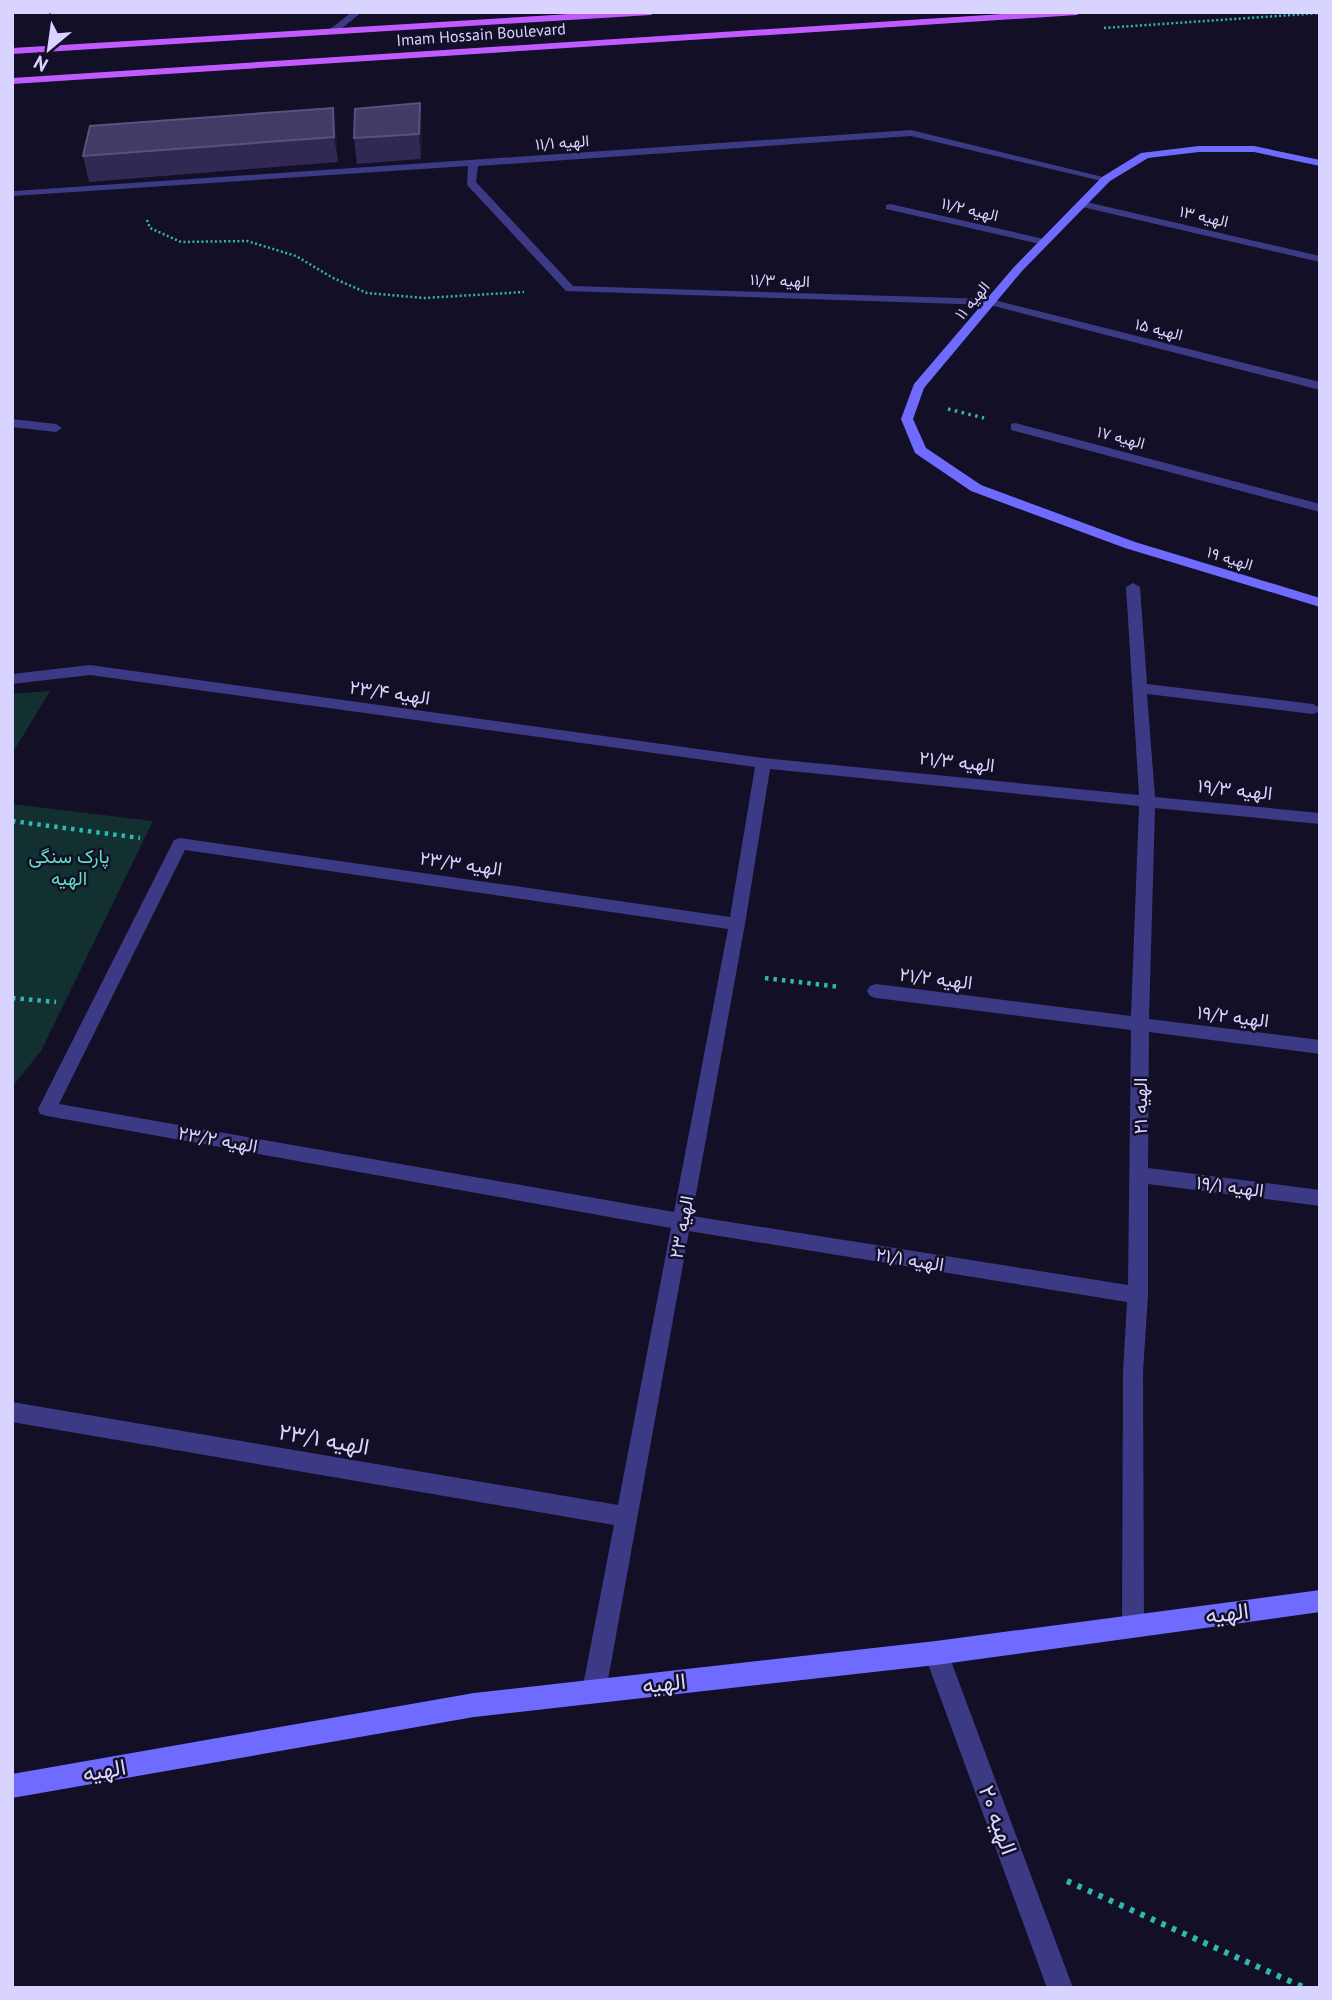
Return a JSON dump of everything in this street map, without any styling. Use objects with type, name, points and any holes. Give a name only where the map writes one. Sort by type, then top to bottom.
[{"type":"main road","name":"Imam Hossain Boulevard","points":[[12,51],[651,12]]},
{"type":"main road","name":"Imam Hossain Boulevard","points":[[12,81],[1077,12]]},
{"type":"street","points":[[333,32],[358,12]]},
{"type":"street","name":"الهیه ۱۱/۱","points":[[15,194],[911,133],[1105,179]]},
{"type":"street","name":"الهیه ۱۱","points":[[913,400],[918,387],[1044,242],[1105,179],[1145,155],[1199,149],[1254,149],[1320,163]]},
{"type":"street","points":[[473,163],[471,183],[570,289]]},
{"type":"street","name":"الهیه ۱۳","points":[[1082,204],[1320,259]]},
{"type":"street","name":"الهیه ۱۱/۲","points":[[890,207],[1044,242]]},
{"type":"street","name":"الهیه ۱۱/۳","points":[[570,289],[990,302]]},
{"type":"street","name":"الهیه ۱۵","points":[[990,302],[1320,386]]},
{"type":"street","name":"الهیه ۱۹","points":[[913,400],[907,419],[920,450],[976,488],[1130,545],[1320,603]]},
{"type":"street","points":[[12,424],[56,428]]},
{"type":"street","name":"الهیه ۱۷","points":[[1015,427],[1320,508]]},
{"type":"street","name":"الهیه ۲۱","points":[[1133,587],[1147,802],[1140,1025],[1138,1295],[1133,1372],[1133,1625]]},
{"type":"street","name":"الهیه ۲۳/۴","points":[[12,678],[90,670],[763,763]]},
{"type":"street","points":[[1139,688],[1313,709]]},
{"type":"street","name":"الهیه ۲۱/۳","points":[[763,763],[1147,802]]},
{"type":"street","name":"الهیه ۲۳","points":[[594,1691],[737,924],[763,763]]},
{"type":"street","name":"الهیه ۱۹/۳","points":[[1147,802],[1320,819]]},
{"type":"street","name":"الهیه ۲۳/۳","points":[[180,844],[737,924]]},
{"type":"street","name":"الهیه ۲۳/۲","points":[[180,844],[47,1109],[682,1222]]},
{"type":"street","name":"الهیه ۲۱/۲","points":[[876,991],[1140,1025]]},
{"type":"street","name":"الهیه ۱۹/۲","points":[[1140,1025],[1320,1047]]},
{"type":"street","name":"الهیه ۱۹/۱","points":[[1140,1175],[1320,1198]]},
{"type":"street","name":"الهیه ۲۱/۱","points":[[682,1222],[1138,1295]]},
{"type":"street","name":"الهیه ۲۳/۱","points":[[12,1412],[627,1517]]},
{"type":"street","name":"الهیه","points":[[12,1786],[474,1705],[936,1653],[1320,1601]]},
{"type":"street","name":"الهیه ۲۰","points":[[936,1653],[1060,1988]]},
{"type":"path","points":[[136,186],[150,228],[181,242],[247,241],[296,256],[333,278],[367,293],[424,298],[570,289]]},
{"type":"path","points":[[913,400],[1015,427]]},
{"type":"path","points":[[12,821],[180,844]]},
{"type":"path","name":"الهیه ۲۱/۲","points":[[727,973],[876,991]]},
{"type":"path","points":[[1012,1857],[1305,1988]]},
{"type":"green space","points":[[50,691],[12,754],[12,694]]},
{"type":"green space","name":"پارک سنگی الهیه","points":[[12,804],[153,821],[41,1051],[12,1087]]},
{"type":"building","points":[[420,103],[419,134],[354,138],[355,109]]},
{"type":"building","points":[[333,108],[334,137],[83,156],[90,126]]}]
